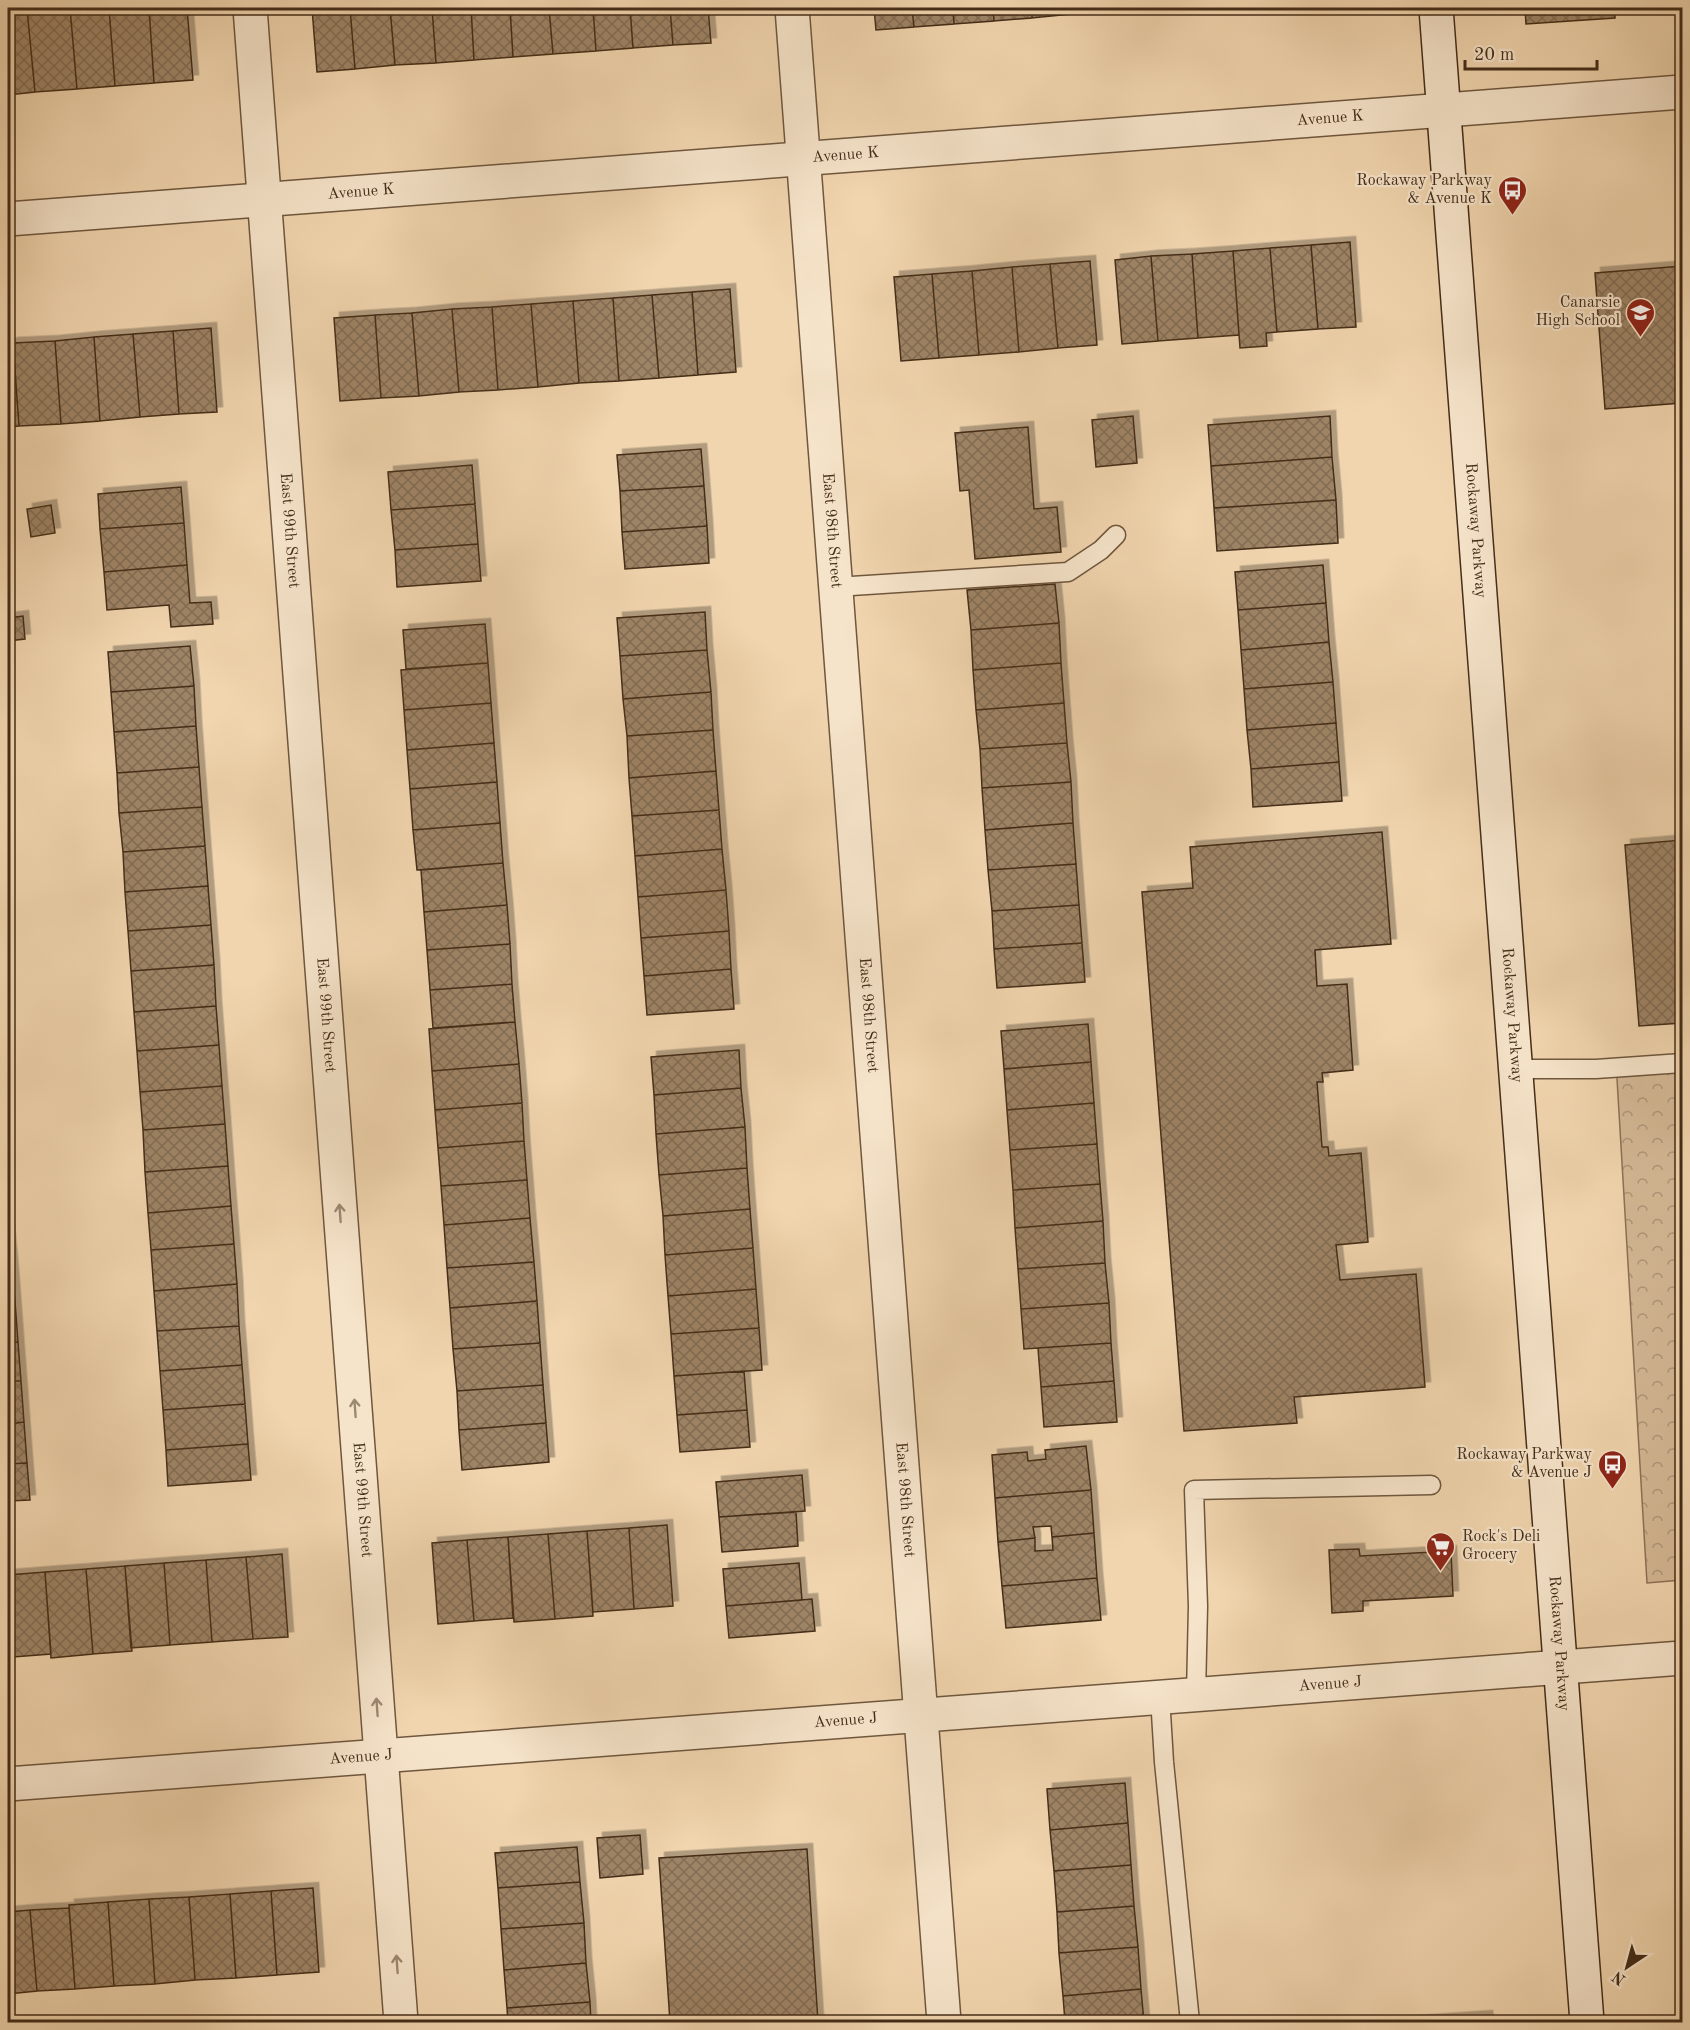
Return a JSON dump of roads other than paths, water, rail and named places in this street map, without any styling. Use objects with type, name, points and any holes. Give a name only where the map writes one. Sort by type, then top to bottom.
[{"type":"street","name":"East 99th Street","points":[[250,8],[401,2022]]},
{"type":"street","name":"East 98th Street","points":[[792,8],[944,2022]]},
{"type":"street","name":"Rockaway Parkway","points":[[1436,8],[1587,2022]]},
{"type":"street","name":"Avenue K","points":[[8,219],[1683,93]]},
{"type":"street","name":"Avenue J","points":[[8,1784],[1683,1658]]},
{"type":"lane","points":[[836,587],[1068,572],[1101,550],[1116,535]]},
{"type":"lane","points":[[1515,1069],[1596,1069],[1683,1063]]},
{"type":"lane","points":[[1196,1695],[1198,1606],[1194,1490],[1431,1485]]},
{"type":"lane","points":[[1160,1697],[1164,1762],[1190,2022]]},
{"type":"place","name":"Rockaway Parkway & Avenue K","points":[[1513,216]]},
{"type":"place","name":"Canarsie High School","points":[[1641,338]]},
{"type":"place","name":"Rockaway Parkway & Avenue J","points":[[1613,1490]]},
{"type":"place","name":"Rock's Deli Grocery","points":[[1441,1572]]}]
